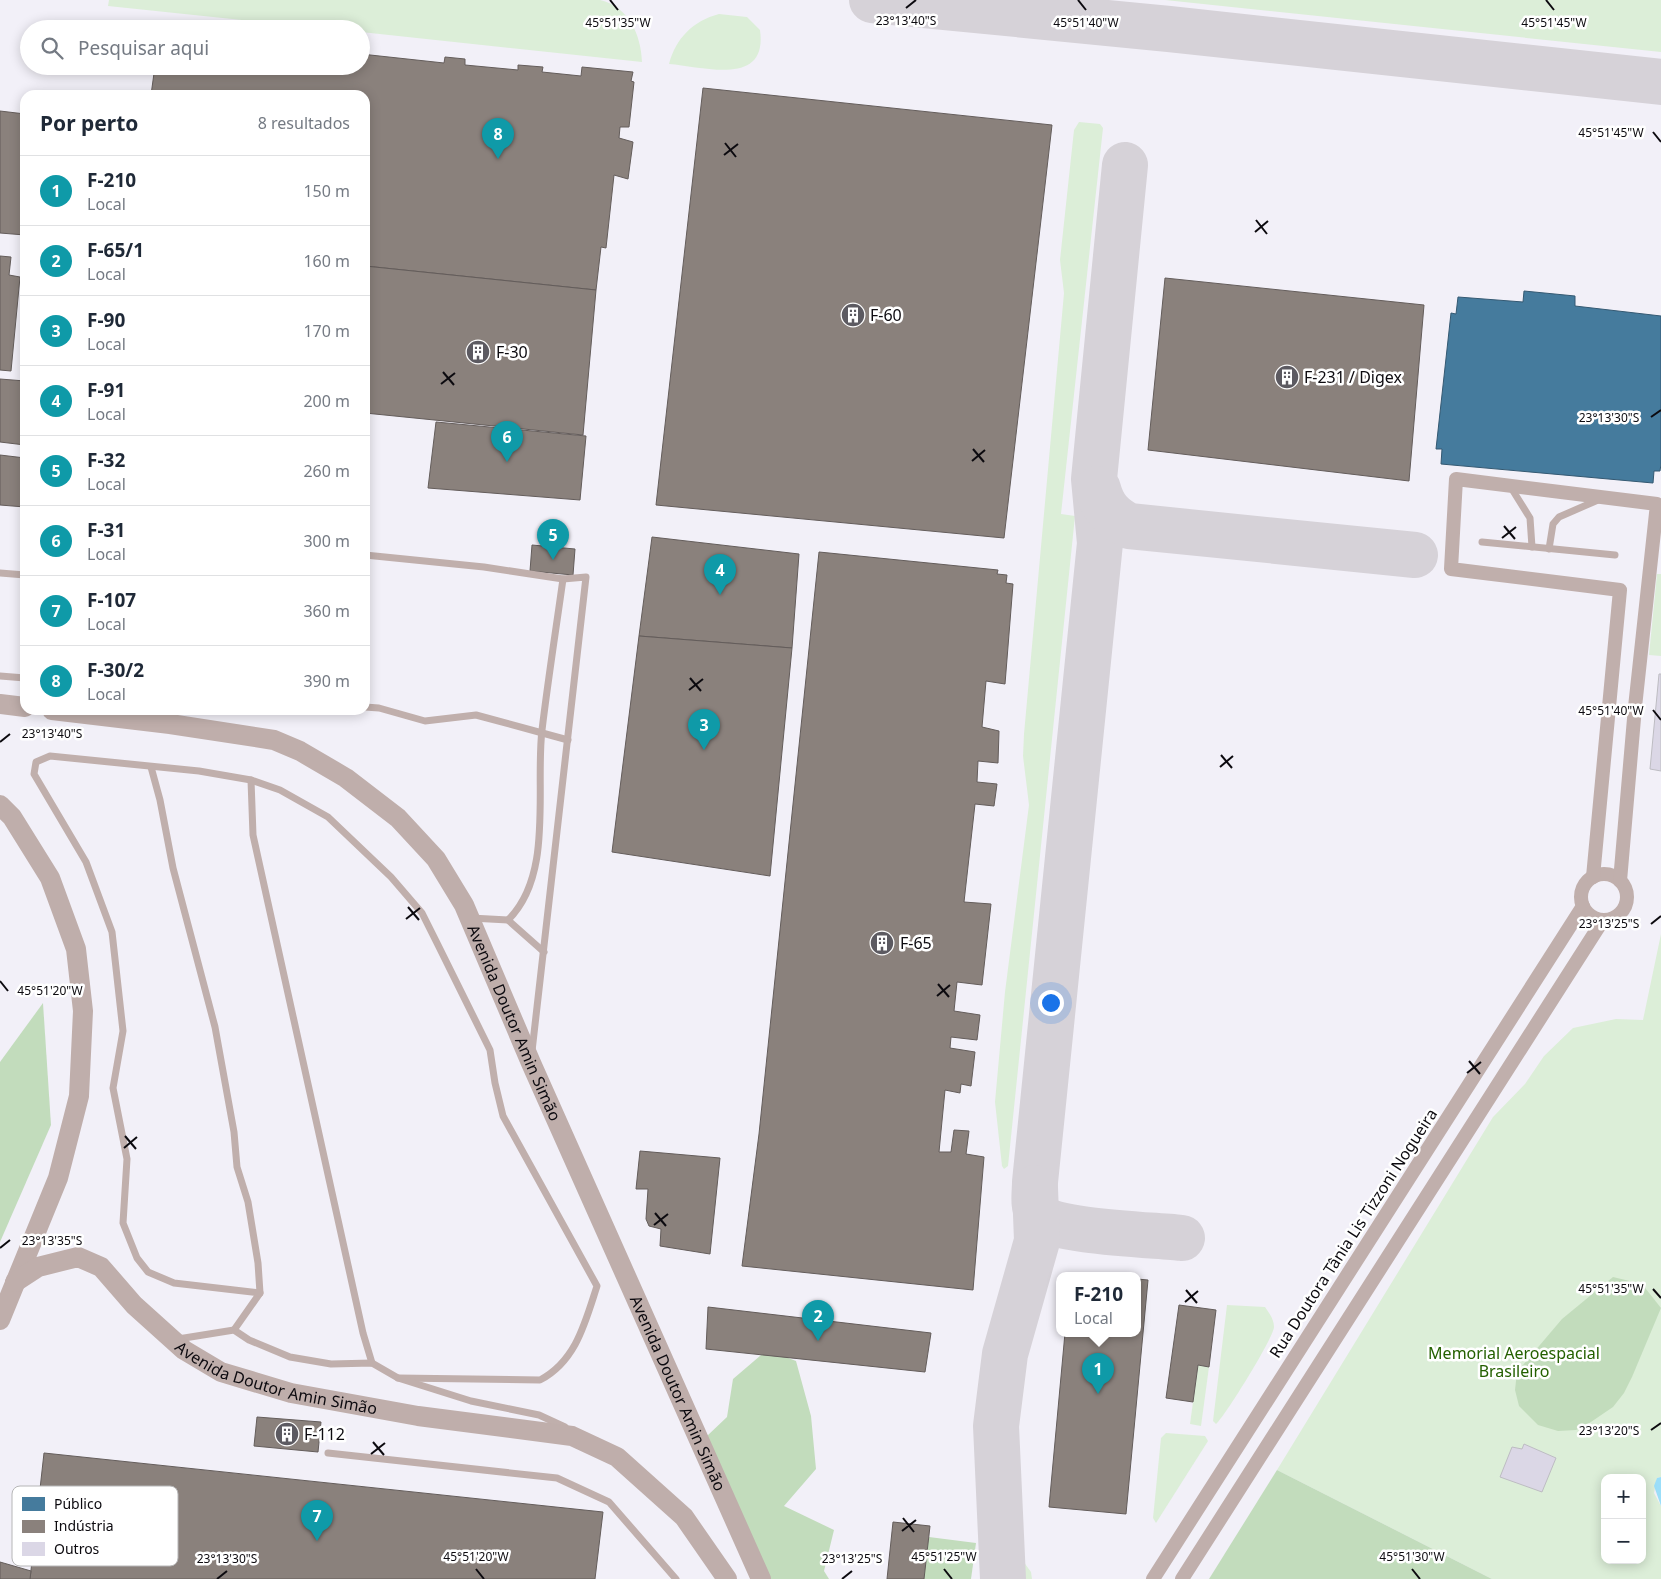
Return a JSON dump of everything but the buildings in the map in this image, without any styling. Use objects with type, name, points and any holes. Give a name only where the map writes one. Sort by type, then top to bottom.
[{"type":"street","name":"Rua Doutora Tânia Lis Tizzoni Nogueira","points":[[1153,1579],[1583,906],[1581,900],[1583,886],[1593,877],[1620,590],[1451,569],[1456,479],[1658,504],[1654,570],[1635,707],[1620,881],[1627,892],[1625,906],[1616,916],[1603,920],[1182,1579]]},
{"type":"street","points":[[0,704],[20,706]]},
{"type":"street","name":"Avenida Doutor Amin Simão","points":[[94,715],[170,724],[274,740],[300,751],[346,778],[398,818],[436,859],[464,905],[531,1063],[761,1579]]},
{"type":"street","points":[[0,805],[12,817],[50,878],[76,949],[83,1011],[79,1096],[58,1178],[0,1320]]},
{"type":"street","points":[[1593,877],[1607,874],[1620,881]]},
{"type":"street","points":[[1583,906],[1591,916],[1603,920]]},
{"type":"street","name":"Avenida Doutor Amin Simão","points":[[15,1282],[38,1266],[78,1257],[101,1267],[134,1305],[184,1350],[221,1372],[291,1393],[418,1416],[509,1426],[577,1438],[617,1457],[684,1517],[727,1579]]},
{"type":"lane","points":[[1509,485],[1530,518],[1532,547]]},
{"type":"lane","points":[[1550,549],[1553,524],[1560,517],[1605,497]]},
{"type":"lane","points":[[1482,542],[1615,555]]},
{"type":"lane","points":[[370,556],[484,567],[563,579],[586,577],[531,1063]]},
{"type":"lane","points":[[0,573],[20,575]]},
{"type":"lane","points":[[508,920],[518,910],[531,886],[540,822],[542,732],[563,579]]},
{"type":"lane","points":[[0,676],[20,678]]},
{"type":"lane","points":[[370,707],[425,720],[476,715],[568,740]]},
{"type":"lane","points":[[260,1294],[174,1283],[148,1272],[136,1258],[123,1223],[127,1159],[113,1088],[122,1031],[112,932],[86,862],[34,774],[36,762],[50,756],[151,768],[200,771],[251,780],[280,790],[328,817],[392,877],[422,913],[490,1050],[503,1116],[597,1286],[586,1322],[572,1352],[553,1373],[540,1380],[398,1378]]},
{"type":"lane","points":[[151,768],[160,800],[173,868],[214,1027],[234,1132],[237,1166],[248,1202],[258,1263],[260,1294],[234,1330]]},
{"type":"lane","points":[[251,780],[253,835],[363,1333],[372,1363]]},
{"type":"lane","points":[[469,918],[508,920],[544,952]]},
{"type":"lane","points":[[175,1340],[234,1330],[257,1344],[290,1358],[331,1364],[372,1363],[398,1378],[470,1401],[539,1415],[572,1431],[577,1438]]},
{"type":"lane","points":[[328,1453],[557,1478],[609,1502],[676,1579]]},
{"type":"green space","points":[[109,0],[600,0],[619,9],[632,24],[639,42],[642,62],[370,33],[370,20],[243,20],[108,6]]},
{"type":"green space","points":[[1165,0],[1661,0],[1661,52]]},
{"type":"green space","points":[[719,14],[747,17],[760,30],[760,48],[754,60],[744,67],[731,70],[669,64],[676,46],[687,32],[701,21]]},
{"type":"green space","points":[[1079,122],[1100,124],[1103,128],[1061,514],[1075,516],[1008,1166],[1004,1169],[1002,1166],[995,1102],[1005,992],[1029,805],[1023,756],[1024,734],[1064,293],[1060,260],[1074,130]]},
{"type":"green space","points":[[1657,574],[1661,574],[1661,656],[1649,655]]},
{"type":"green space","name":"Memorial Aeroespacial Brasileiro","points":[[1661,934],[1661,1477],[1657,1478],[1654,1493],[1661,1506],[1661,1579],[1492,1579],[1277,1470],[1493,1117],[1525,1084],[1544,1056],[1573,1028],[1616,1019],[1643,1020]]},
{"type":"green space","points":[[43,1003],[51,1125],[0,1242],[0,1062]]},
{"type":"green space","points":[[1613,1277],[1642,1284],[1661,1308],[1624,1393],[1613,1407],[1576,1430],[1558,1431],[1538,1425],[1519,1406],[1515,1390],[1517,1372],[1562,1319]]},
{"type":"green space","points":[[1227,1305],[1265,1307],[1274,1327],[1266,1346],[1248,1377],[1216,1424],[1213,1421]]},
{"type":"green space","points":[[767,1350],[796,1361],[811,1416],[816,1469],[784,1506],[834,1530],[824,1571],[829,1579],[770,1579],[707,1436],[727,1417],[733,1379]]},
{"type":"green space","points":[[1198,1365],[1209,1367],[1201,1426],[1190,1424]]},
{"type":"green space","points":[[1166,1433],[1205,1436],[1208,1441],[1156,1523],[1153,1518],[1161,1438]]},
{"type":"green space","points":[[1277,1470],[1492,1579],[1209,1579]]},
{"type":"green space","points":[[929,1537],[976,1543],[971,1579],[920,1579]]},
{"type":"green space","points":[[1023,1561],[1031,1572],[1032,1579],[1021,1579]]},
{"type":"water","points":[[1661,1477],[1661,1506],[1654,1486],[1657,1478]]},
{"type":"taxiway","points":[[872,0],[1169,29],[1661,82]]},
{"type":"taxiway","points":[[1125,165],[1094,479],[1100,543],[1034,1200],[1039,1216],[1063,1226],[1106,1232],[1182,1238]]},
{"type":"taxiway","points":[[1098,489],[1109,511],[1129,526],[1415,555]]},
{"type":"taxiway","points":[[1003,1579],[996,1426],[1005,1354],[1037,1241],[1035,1188]]},
{"type":"place","name":"F-30/2","points":[[498,159]]},
{"type":"place","name":"F-60","points":[[853,315]]},
{"type":"place","name":"F-30","points":[[478,352]]},
{"type":"place","name":"F-231 / Digex","points":[[1287,377]]},
{"type":"place","name":"F-31","points":[[507,462]]},
{"type":"place","name":"F-32","points":[[553,560]]},
{"type":"place","name":"F-91","points":[[720,595]]},
{"type":"place","name":"F-90","points":[[704,750]]},
{"type":"place","name":"F-65","points":[[882,943]]},
{"type":"place","name":"F-65/1","points":[[818,1341]]},
{"type":"place","name":"F-210","points":[[1098,1394]]},
{"type":"place","name":"F-112","points":[[287,1434]]},
{"type":"place","name":"F-107","points":[[317,1541]]}]
